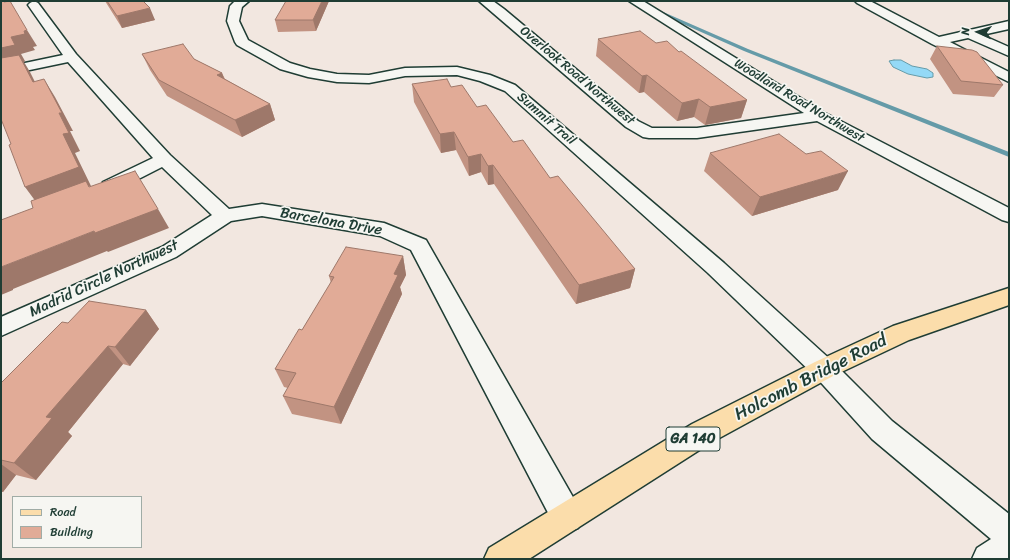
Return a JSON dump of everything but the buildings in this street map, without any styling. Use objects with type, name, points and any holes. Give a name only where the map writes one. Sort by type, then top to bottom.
[{"type":"main road","name":"Holcomb Bridge Road","points":[[500,559],[702,433],[824,370],[901,333],[1009,296]]},
{"type":"street","name":"Summit Trail","points":[[243,1],[236,6],[233,21],[242,42],[285,66],[308,74],[337,78],[369,79],[406,72],[457,70],[485,78],[510,88],[716,268],[824,370],[882,430],[1009,534]]},
{"type":"street","name":"Overlook Road Northwest","points":[[485,1],[632,124],[649,133],[697,132],[819,116]]},
{"type":"street","name":"Woodland Road Northwest","points":[[635,1],[819,116],[1009,216]]},
{"type":"street","points":[[861,1],[1009,78]]},
{"type":"street","points":[[34,5],[71,57],[164,159],[225,216]]},
{"type":"street","points":[[937,41],[1009,25]]},
{"type":"street","points":[[970,34],[1009,52]]},
{"type":"street","points":[[1,72],[71,57]]},
{"type":"street","points":[[94,193],[164,159]]},
{"type":"street","name":"Barcelona Drive","points":[[225,216],[262,210],[384,230],[419,245],[567,517]]},
{"type":"street","name":"Madrid Circle Northwest","points":[[1,326],[168,252],[225,216]]},
{"type":"street","points":[[988,559],[1009,547]]},
{"type":"water","points":[[901,60],[912,66],[927,69],[933,73],[933,77],[927,78],[908,74],[893,67],[889,61]]},
{"type":"waterway","points":[[634,1],[746,50],[1009,155]]}]
